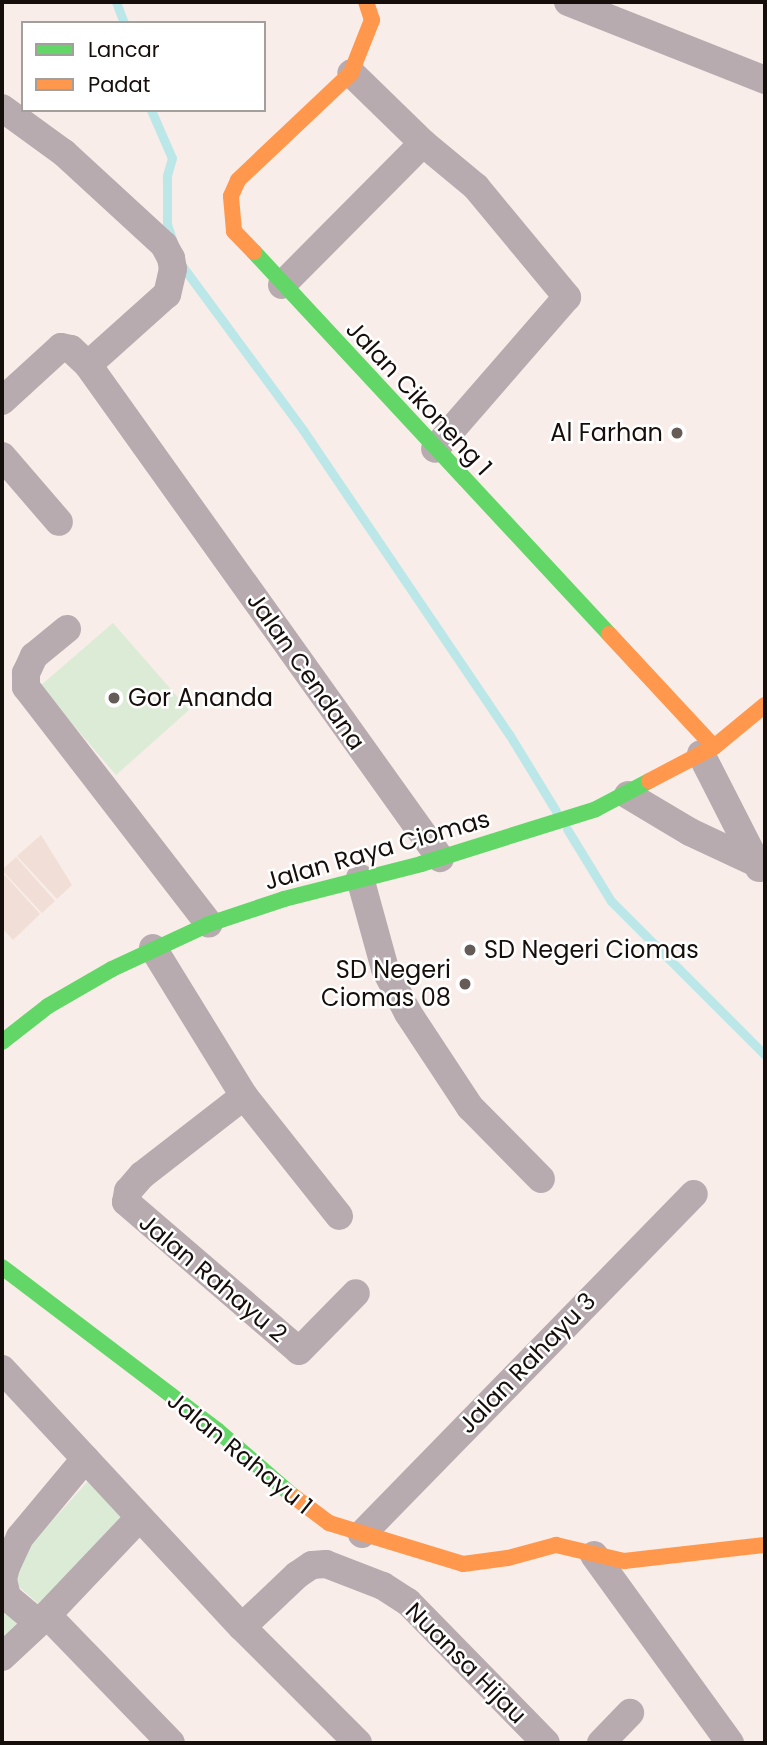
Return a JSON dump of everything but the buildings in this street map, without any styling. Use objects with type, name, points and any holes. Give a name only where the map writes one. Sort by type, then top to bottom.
[{"type":"street","points":[[366,2],[372,20],[351,73],[423,143],[476,187],[567,297],[435,449]]},
{"type":"street","points":[[568,2],[765,80]]},
{"type":"street","name":"Jalan Cikoneng 1","points":[[351,73],[238,180],[231,195],[234,231],[708,750]]},
{"type":"street","points":[[2,108],[64,153],[164,245],[173,269],[167,294],[88,365],[71,349],[61,347],[2,401]]},
{"type":"street","points":[[282,285],[423,143]]},
{"type":"street","name":"Jalan Cendana","points":[[88,365],[440,858]]},
{"type":"street","points":[[2,456],[59,522]]},
{"type":"street","points":[[66,629],[34,656],[26,673],[26,687],[209,924]]},
{"type":"street","name":"Jalan Raya Ciomas","points":[[2,1042],[48,1006],[153,948],[209,924],[360,878],[440,858],[596,809],[708,750],[765,705]]},
{"type":"street","points":[[708,750],[760,869]]},
{"type":"street","points":[[628,794],[760,869]]},
{"type":"street","points":[[360,878],[385,969],[401,1002],[457,1092],[512,1153],[541,1179]]},
{"type":"street","points":[[153,948],[244,1096],[339,1216]]},
{"type":"street","name":"Jalan Rahayu 2","points":[[244,1096],[142,1175],[128,1191],[126,1202],[299,1351],[356,1293]]},
{"type":"street","name":"Jalan Rahayu 3","points":[[362,1534],[694,1194]]},
{"type":"street","name":"Jalan Rahayu 1","points":[[2,1267],[217,1430],[315,1515],[362,1534],[463,1564],[508,1558],[556,1545],[624,1561],[765,1545]]},
{"type":"street","points":[[2,1369],[242,1627],[358,1743]]},
{"type":"street","points":[[85,1459],[20,1537],[3,1579],[7,1597],[42,1618],[171,1743]]},
{"type":"street","points":[[2,1657],[139,1518]]},
{"type":"street","points":[[594,1555],[675,1663],[730,1743]]},
{"type":"street","name":"Nuansa Hijau","points":[[242,1627],[297,1575],[312,1565],[326,1564],[383,1587],[408,1602],[546,1743]]},
{"type":"street","points":[[601,1743],[630,1713]]},
{"type":"shaded area","points":[[41,835],[72,885],[57,899],[17,856]]},
{"type":"shaded area","points":[[16,857],[55,901],[42,913],[2,870]]},
{"type":"shaded area","points":[[2,872],[40,914],[13,940],[2,928]]},
{"type":"green space","name":"Gor Ananda","points":[[113,623],[189,710],[116,775],[40,686]]},
{"type":"green space","points":[[89,1480],[127,1515],[42,1607],[17,1585],[18,1574],[33,1542]]},
{"type":"green space","points":[[2,1611],[21,1624],[2,1644]]},
{"type":"waterway","points":[[116,2],[123,21]]},
{"type":"waterway","points":[[152,112],[172,158],[167,176],[167,224],[172,239]]},
{"type":"waterway","points":[[180,263],[303,430],[509,734],[556,811]]},
{"type":"waterway","points":[[567,829],[611,901],[765,1055]]},
{"type":"traffic: fast","points":[[254,252],[609,634]]},
{"type":"traffic: fast","points":[[2,1042],[48,1006],[112,969],[209,924],[284,899],[421,864],[596,809],[649,781]]},
{"type":"traffic: fast","points":[[2,1267],[217,1430],[293,1496]]},
{"type":"traffic: slow","points":[[254,252],[234,231],[231,196],[238,180],[351,73],[372,20],[366,2]]},
{"type":"traffic: slow","points":[[609,634],[714,747]]},
{"type":"traffic: slow","points":[[649,781],[714,747],[765,705]]},
{"type":"traffic: slow","points":[[293,1496],[329,1523],[463,1564],[508,1558],[556,1545],[624,1561],[765,1545]]},
{"type":"place","name":"Al Farhan","points":[[677,433]]},
{"type":"place","name":"Gor Ananda","points":[[114,698]]},
{"type":"place","name":"SD Negeri Ciomas","points":[[470,950]]},
{"type":"place","name":"SD Negeri Ciomas 08","points":[[465,984]]}]
